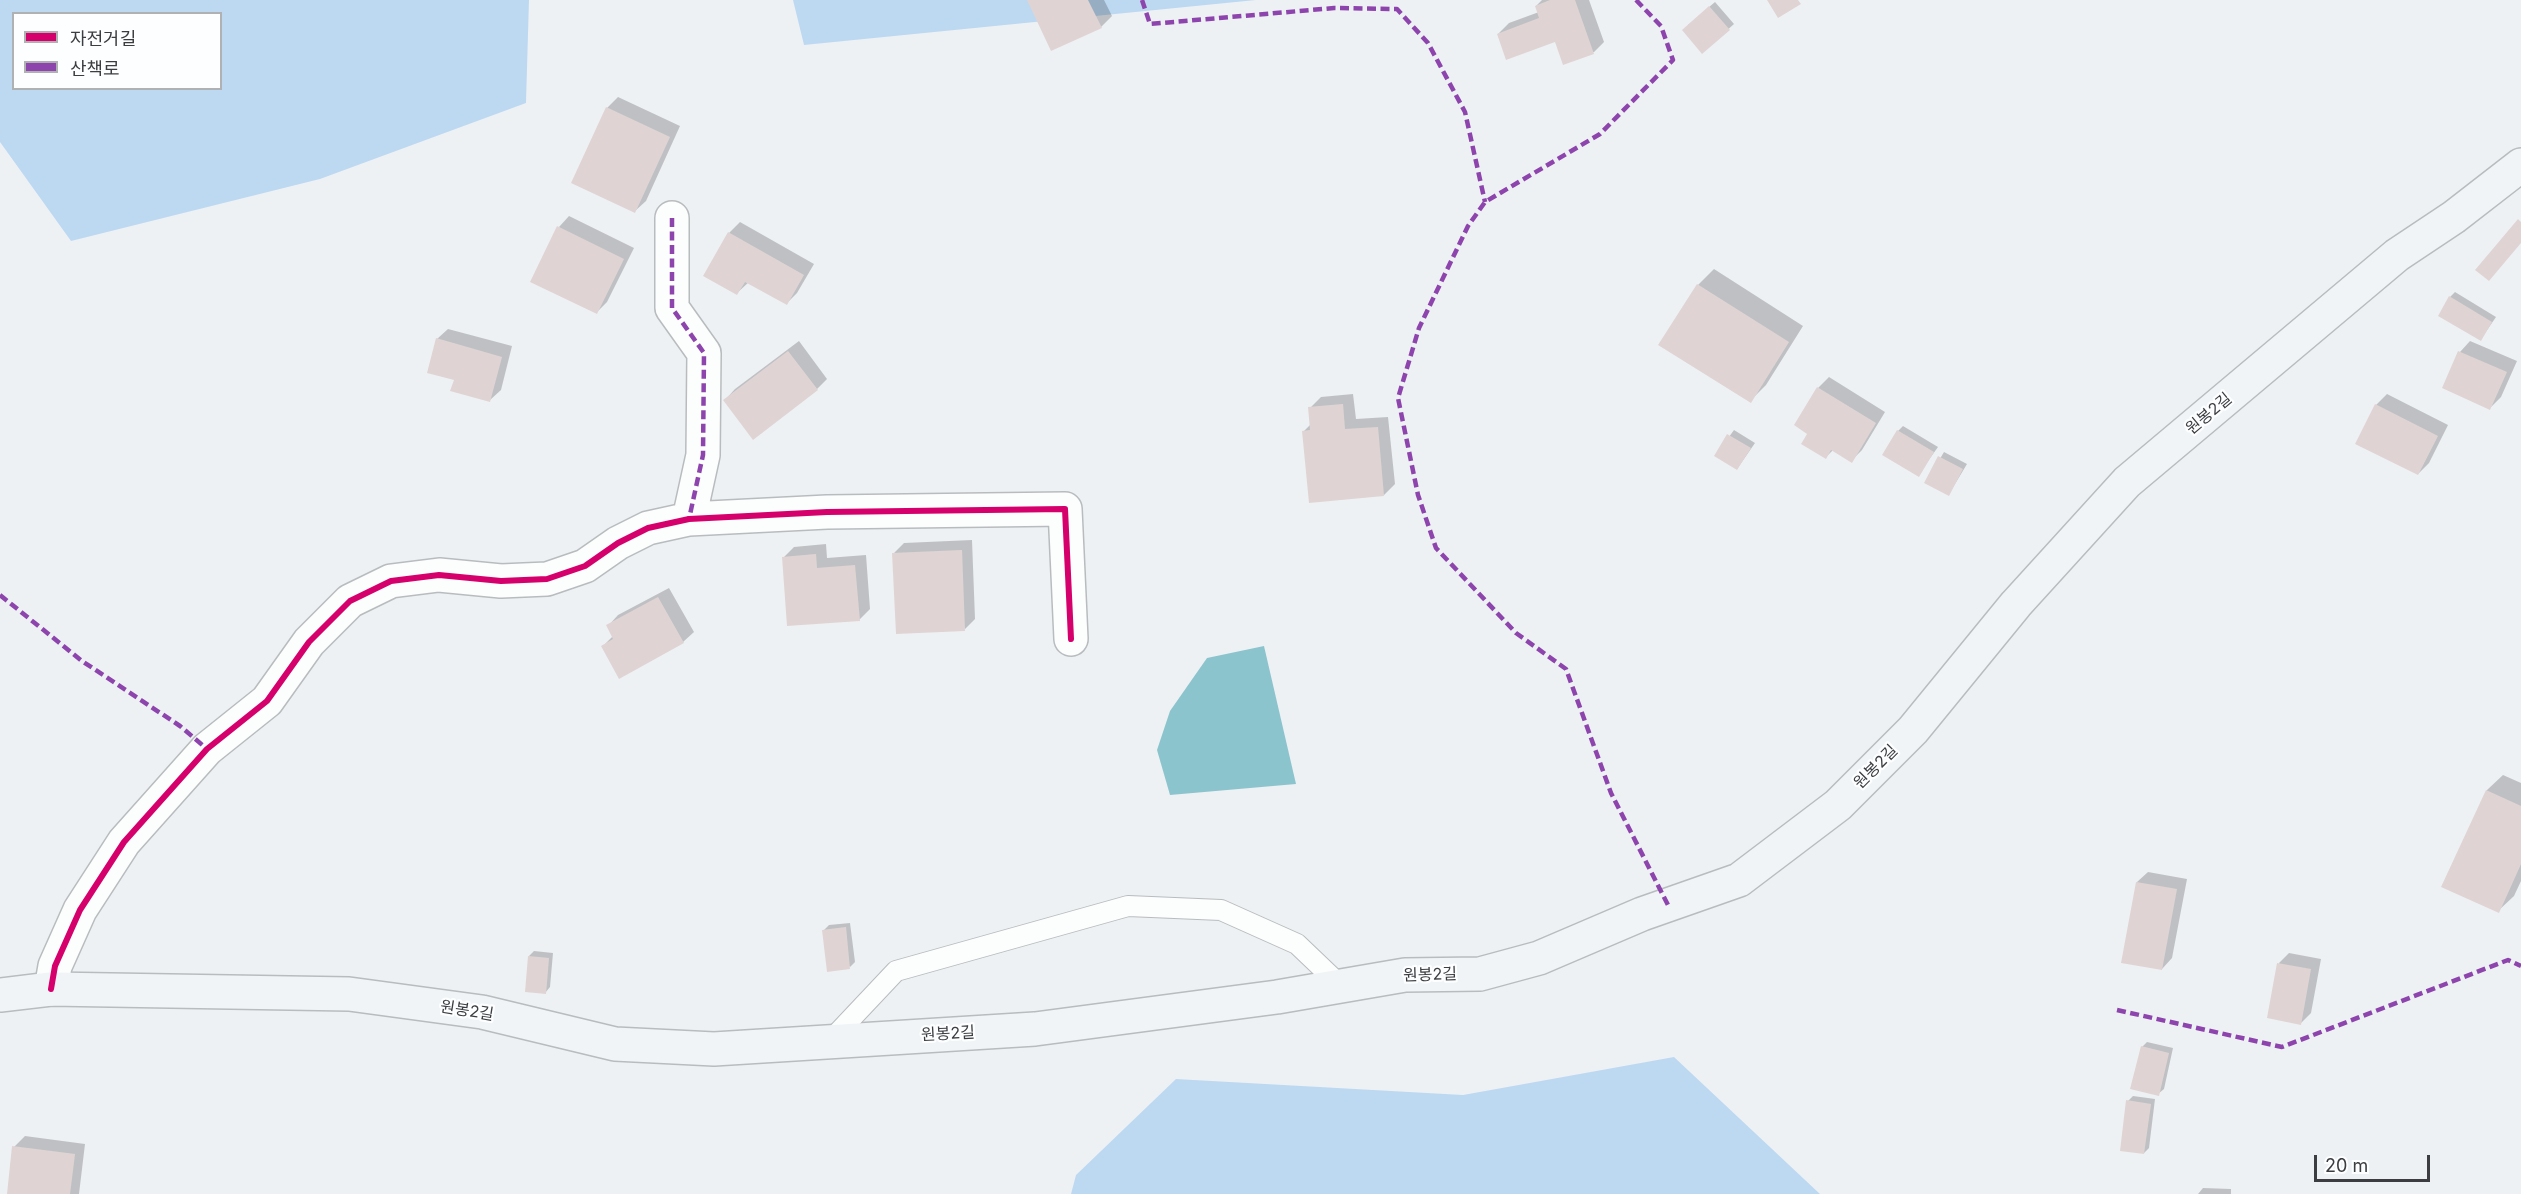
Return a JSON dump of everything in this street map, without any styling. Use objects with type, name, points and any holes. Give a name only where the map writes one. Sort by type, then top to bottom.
[{"type":"main road","name":"원봉2길","points":[[0,995],[51,989],[349,994],[482,1012],[615,1044],[714,1048],[1035,1029],[1254,1000],[1405,975],[1480,974],[1539,958],[1642,914],[1739,880],[1838,805],[1913,730],[2016,604],[2127,482],[2397,255],[2454,217],[2521,165]]},
{"type":"street","points":[[672,218],[672,308],[704,353],[703,455],[689,519]]},
{"type":"street","points":[[51,989],[55,966],[80,910],[124,842],[207,749],[267,701],[309,642],[350,601],[391,581],[439,575],[501,581],[547,579],[585,566],[618,543],[648,528],[689,519],[827,512],[1065,509],[1071,639]]},
{"type":"lane","points":[[830,1041],[896,971],[1128,906],[1221,910],[1297,944],[1341,986]]},
{"type":"shaded area","points":[[0,0],[529,0],[526,103],[320,179],[71,241],[0,142]]},
{"type":"shaded area","points":[[793,0],[1256,0],[804,45]]},
{"type":"shaded area","points":[[1264,646],[1296,784],[1170,795],[1157,750],[1170,711],[1207,658]]},
{"type":"shaded area","points":[[1674,1057],[1820,1194],[1071,1194],[1076,1175],[1176,1079],[1463,1095]]},
{"type":"building","points":[[1027,0],[1088,0],[1102,28],[1051,51]]},
{"type":"building","points":[[1550,0],[1575,0],[1594,54],[1563,65],[1555,42],[1506,60],[1497,34],[1539,18],[1535,6]]},
{"type":"building","points":[[1767,0],[1798,0],[1801,4],[1778,18]]},
{"type":"building","points":[[1709,6],[1730,30],[1702,54],[1682,30]]},
{"type":"building","points":[[606,107],[670,137],[635,213],[571,183]]},
{"type":"building","points":[[2518,219],[2521,222],[2521,243],[2489,281],[2475,270]]},
{"type":"building","points":[[557,226],[624,259],[597,314],[530,282]]},
{"type":"building","points":[[728,232],[804,275],[787,305],[745,282],[737,295],[703,276]]},
{"type":"building","points":[[1697,284],[1789,342],[1751,403],[1658,345]]},
{"type":"building","points":[[2449,296],[2492,322],[2481,341],[2438,316]]},
{"type":"building","points":[[436,338],[502,357],[490,402],[450,391],[454,380],[427,373]]},
{"type":"building","points":[[788,351],[818,390],[753,440],[723,400]]},
{"type":"building","points":[[2458,351],[2507,372],[2490,410],[2442,388]]},
{"type":"building","points":[[1817,387],[1876,423],[1852,463],[1831,450],[1826,459],[1801,444],[1807,434],[1794,425]]},
{"type":"building","points":[[1343,404],[1345,429],[1378,427],[1384,496],[1309,503],[1302,431],[1310,430],[1308,407]]},
{"type":"building","points":[[2375,404],[2438,436],[2418,475],[2355,444]]},
{"type":"building","points":[[1897,430],[1934,452],[1919,477],[1882,455]]},
{"type":"building","points":[[1727,434],[1751,448],[1737,470],[1714,456]]},
{"type":"building","points":[[1938,456],[1963,469],[1949,496],[1924,483]]},
{"type":"building","points":[[962,550],[965,631],[896,634],[892,553]]},
{"type":"building","points":[[816,554],[817,568],[855,565],[860,621],[787,626],[782,557]]},
{"type":"building","points":[[658,597],[684,643],[619,679],[601,646],[613,639],[606,625]]},
{"type":"building","points":[[2486,790],[2521,806],[2521,864],[2499,913],[2441,887]]},
{"type":"building","points":[[2136,882],[2177,889],[2162,970],[2121,963]]},
{"type":"building","points":[[846,927],[850,969],[827,972],[822,930]]},
{"type":"building","points":[[528,956],[549,958],[546,994],[525,992]]},
{"type":"building","points":[[2277,963],[2311,969],[2301,1025],[2267,1018]]},
{"type":"building","points":[[2141,1046],[2169,1053],[2159,1096],[2130,1089]]},
{"type":"building","points":[[2126,1100],[2151,1104],[2144,1154],[2120,1151]]},
{"type":"building","points":[[12,1146],[75,1154],[70,1194],[7,1194]]},
{"type":"marked path","points":[[1142,0],[1150,24],[1334,8],[1397,9],[1428,43],[1465,112],[1485,202]]},
{"type":"marked path","points":[[1636,0],[1661,26],[1673,60],[1600,134],[1485,202],[1468,226],[1419,328],[1398,398],[1418,495],[1436,548],[1516,633],[1566,669],[1611,793],[1668,905]]},
{"type":"marked path","points":[[672,218],[672,308],[704,353],[703,455],[689,519]]},
{"type":"marked path","points":[[0,595],[82,661],[180,726],[207,749]]},
{"type":"marked path","points":[[2117,1010],[2282,1047],[2508,960],[2521,966]]},
{"type":"cycle path","points":[[51,989],[55,966],[80,910],[124,842],[207,749],[267,701],[309,642],[350,601],[391,581],[439,575],[501,581],[547,579],[585,566],[618,543],[648,528],[689,519],[827,512],[1065,509],[1071,639]]}]
